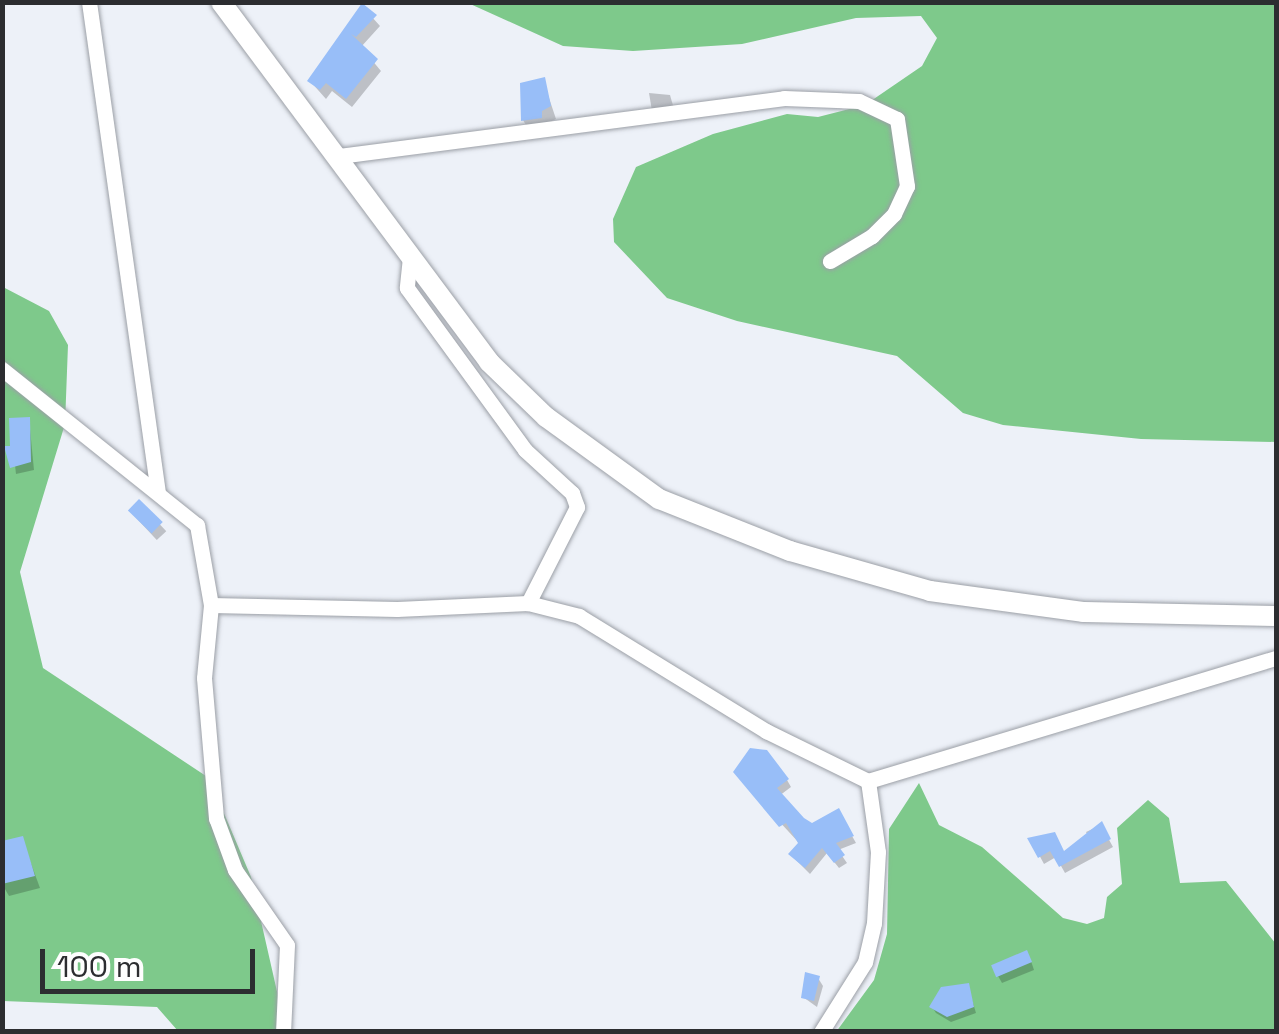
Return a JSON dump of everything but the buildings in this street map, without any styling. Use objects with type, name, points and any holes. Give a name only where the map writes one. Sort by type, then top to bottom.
[{"type":"street","points":[[89,2],[158,491]]},
{"type":"street","points":[[222,2],[340,156],[489,362],[546,417],[659,499],[722,528],[855,570],[991,602],[1201,619],[1276,616]]},
{"type":"street","points":[[340,156],[784,98],[859,101],[896,120],[906,186],[883,226],[830,261]]},
{"type":"street","points":[[410,257],[407,288],[526,450],[572,492],[577,507],[528,603]]},
{"type":"street","points":[[2,369],[197,525],[211,605],[204,678],[216,818],[236,870],[287,944],[282,1032]]},
{"type":"street","points":[[211,605],[528,603],[579,616],[766,731],[868,781],[1276,658]]},
{"type":"street","points":[[821,1032],[865,962],[874,923],[878,852],[868,781]]},
{"type":"green space","points":[[468,3],[1276,3],[1276,442],[1141,439],[1003,425],[963,413],[897,356],[737,321],[667,298],[614,242],[613,219],[636,167],[713,134],[787,114],[818,117],[865,105],[922,66],[937,38],[921,16],[856,18],[742,44],[633,51],[563,46]]},
{"type":"green space","points":[[3,287],[49,311],[68,345],[65,424],[20,572],[43,668],[209,778],[251,877],[286,1031],[178,1031],[157,1007],[3,1001]]},
{"type":"green space","points":[[919,783],[939,825],[982,847],[1063,918],[1087,924],[1104,918],[1107,897],[1122,884],[1117,828],[1148,800],[1169,818],[1180,883],[1226,881],[1276,944],[1276,1031],[836,1032],[874,980],[887,934],[889,829]]}]
